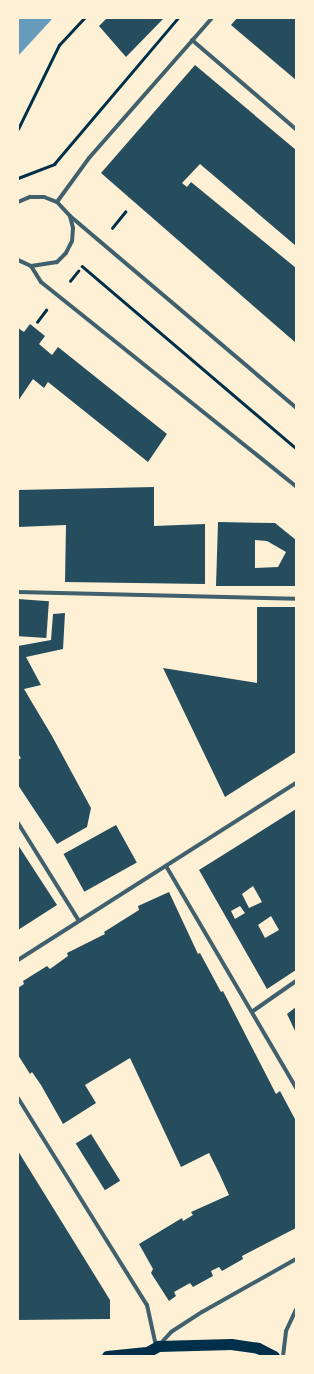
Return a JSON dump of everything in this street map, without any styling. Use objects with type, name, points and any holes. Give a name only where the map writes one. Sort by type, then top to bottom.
[{"type":"highway","points":[[107,1356],[142,1354],[157,1346],[232,1344],[258,1348],[274,1356]]},
{"type":"street","points":[[57,202],[89,158],[212,18]]},
{"type":"street","points":[[192,40],[296,129]]},
{"type":"street","points":[[18,202],[30,197],[44,197],[57,202],[70,216],[296,408]]},
{"type":"street","points":[[31,266],[57,262],[66,253],[72,241],[73,228],[70,216]]},
{"type":"street","points":[[18,260],[31,266],[42,282],[296,486]]},
{"type":"street","points":[[18,592],[296,599]]},
{"type":"street","points":[[18,960],[296,783]]},
{"type":"street","points":[[18,823],[79,921]]},
{"type":"street","points":[[166,866],[253,1011],[296,1088]]},
{"type":"street","points":[[253,1011],[296,981]]},
{"type":"street","points":[[18,1098],[147,1305],[157,1346]]},
{"type":"street","points":[[157,1346],[171,1332],[296,1258]]},
{"type":"street","points":[[283,1356],[286,1331],[296,1310]]},
{"type":"path","points":[[18,129],[59,46],[84,18]]},
{"type":"path","points":[[18,178],[54,164],[178,18]]},
{"type":"path","points":[[82,266],[296,448]]},
{"type":"water","points":[[18,18],[53,18],[18,56]]},
{"type":"building","points":[[107,18],[164,18],[126,57],[99,26]]},
{"type":"building","points":[[237,18],[296,18],[296,80],[231,25]]},
{"type":"building","points":[[195,65],[296,150],[296,246],[200,164],[182,183],[187,187],[191,182],[296,268],[296,343],[101,173]]},
{"type":"building","points":[[30,324],[45,336],[39,344],[52,355],[58,347],[167,434],[148,462],[48,382],[44,388],[33,379],[18,401],[18,328],[24,332]]},
{"type":"building","points":[[154,487],[154,526],[205,524],[205,584],[65,582],[66,525],[18,527],[18,490]]},
{"type":"building","points":[[218,522],[275,523],[296,540],[296,586],[216,586]],"holes":[[[255,540],[267,541],[286,552],[278,567],[255,568]]]},
{"type":"building","points":[[18,599],[49,601],[46,638],[18,636]]},
{"type":"building","points":[[257,607],[296,607],[296,752],[225,797],[163,668],[257,683]]},
{"type":"building","points":[[65,613],[63,649],[26,657],[41,685],[24,689],[52,736],[91,808],[87,827],[57,844],[18,785],[18,760],[21,758],[18,754],[18,646],[51,640],[53,614]]},
{"type":"building","points":[[296,809],[296,970],[267,989],[199,870]],"holes":[[[253,886],[262,902],[249,908],[242,894]],[[240,906],[245,913],[235,919],[231,911]],[[271,916],[279,930],[265,938],[258,925]]]},
{"type":"building","points":[[116,825],[137,863],[84,892],[64,854]]},
{"type":"building","points":[[18,845],[57,905],[18,930]]},
{"type":"building","points":[[169,892],[198,954],[200,953],[221,992],[223,991],[276,1094],[280,1091],[296,1121],[296,1228],[242,1256],[243,1259],[222,1271],[219,1267],[211,1271],[213,1276],[193,1287],[190,1283],[174,1292],[176,1296],[169,1301],[151,1273],[153,1269],[139,1244],[182,1218],[183,1221],[193,1215],[191,1212],[229,1195],[219,1173],[209,1153],[181,1167],[130,1058],[85,1085],[96,1103],[63,1124],[41,1085],[32,1072],[30,1074],[18,1055],[18,988],[24,984],[23,981],[47,966],[50,969],[68,956],[67,953],[105,934],[104,932],[139,910],[138,906]]},
{"type":"building","points":[[296,1007],[296,1033],[287,1014]]},
{"type":"building","points":[[91,1134],[120,1181],[105,1190],[76,1144]]},
{"type":"building","points":[[18,1151],[110,1300],[110,1319],[18,1320]]}]
